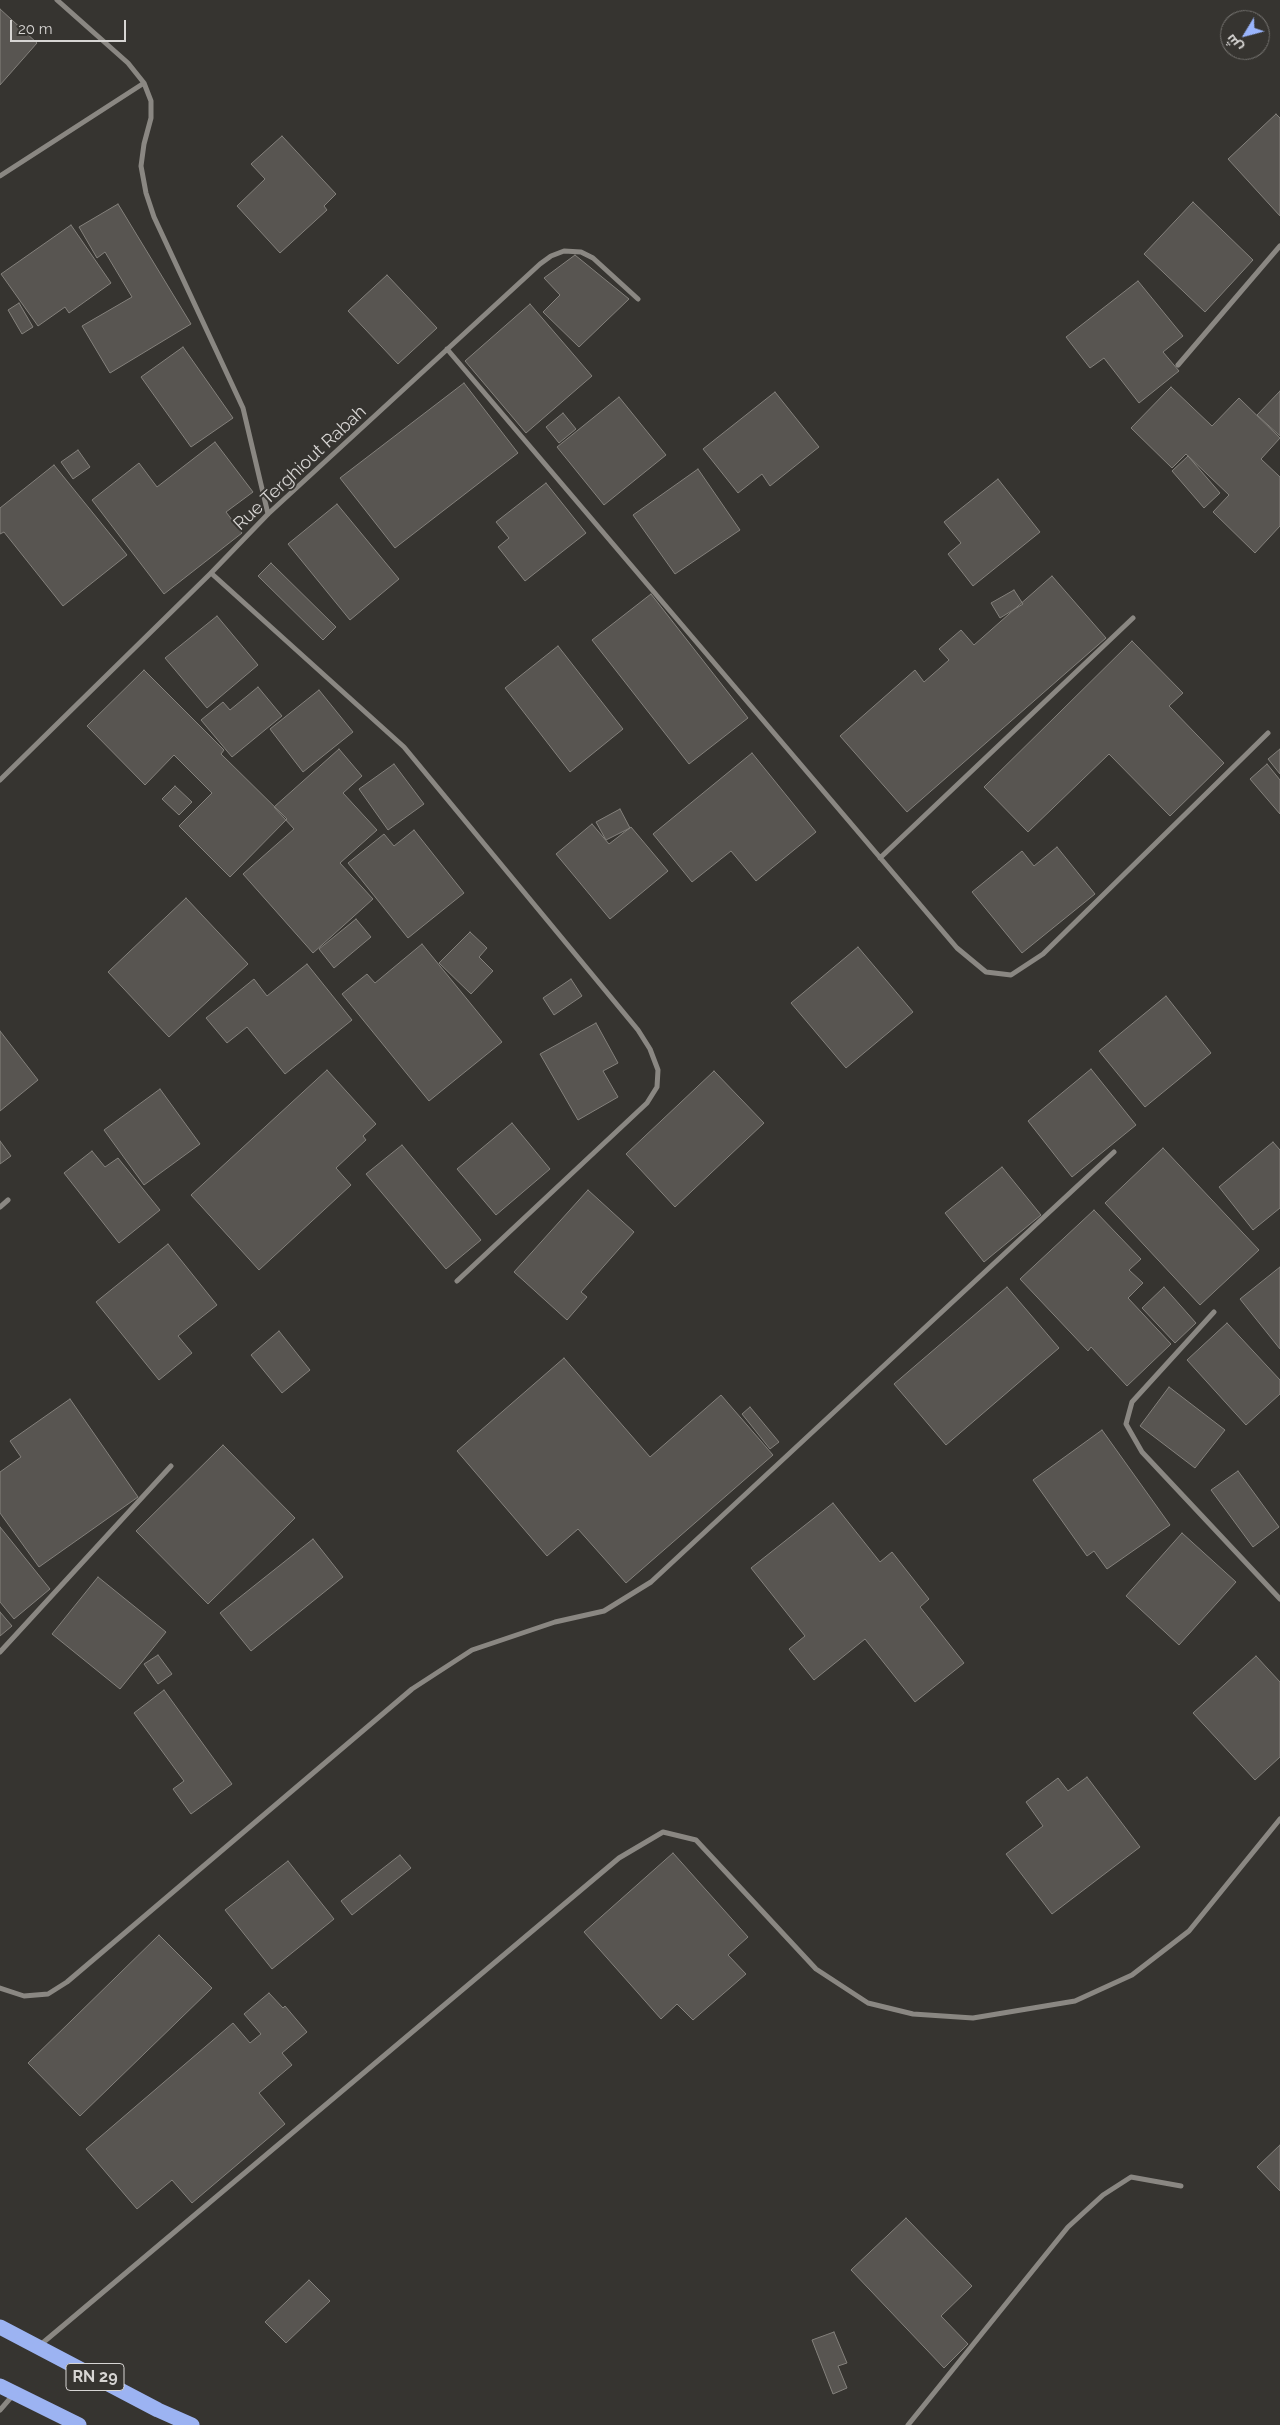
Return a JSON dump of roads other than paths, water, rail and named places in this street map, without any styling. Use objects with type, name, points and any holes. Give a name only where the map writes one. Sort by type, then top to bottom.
[{"type":"highway","name":"RN 29","points":[[0,2327],[158,2410],[192,2425]]},
{"type":"highway","name":"RN 29","points":[[0,2386],[79,2425]]},
{"type":"street","points":[[57,0],[128,63],[144,83],[151,101],[151,118],[144,144],[141,166],[146,192],[154,217],[242,408],[268,514]]},
{"type":"street","points":[[0,176],[144,83]]},
{"type":"street","points":[[1178,365],[1280,246]]},
{"type":"street","name":"Rue Terghiout Rabah","points":[[0,780],[211,573],[268,514],[540,264],[551,256],[564,251],[581,252],[593,258],[638,299]]},
{"type":"street","points":[[448,349],[957,948],[986,972],[1011,976],[1044,954],[1268,733]]},
{"type":"street","points":[[211,573],[404,747],[638,1030],[650,1049],[658,1070],[657,1087],[647,1103],[457,1281]]},
{"type":"street","points":[[880,858],[1133,618]]},
{"type":"street","points":[[0,1988],[24,1996],[48,1994],[67,1982],[412,1689],[472,1650],[554,1622],[604,1611],[651,1582],[1114,1152]]},
{"type":"street","points":[[0,1207],[8,1200]]},
{"type":"street","points":[[1214,1312],[1132,1402],[1126,1424],[1142,1452],[1280,1599]]},
{"type":"street","points":[[0,1652],[171,1466]]},
{"type":"street","points":[[37,2347],[619,1858],[663,1832],[696,1840],[816,1968],[868,2003],[913,2014],[973,2018],[1075,2001],[1132,1975],[1188,1931],[1280,1819]]},
{"type":"street","points":[[908,2425],[1068,2227],[1103,2195],[1131,2177],[1181,2186]]},
{"type":"street","points":[[0,2410],[14,2394]]}]
